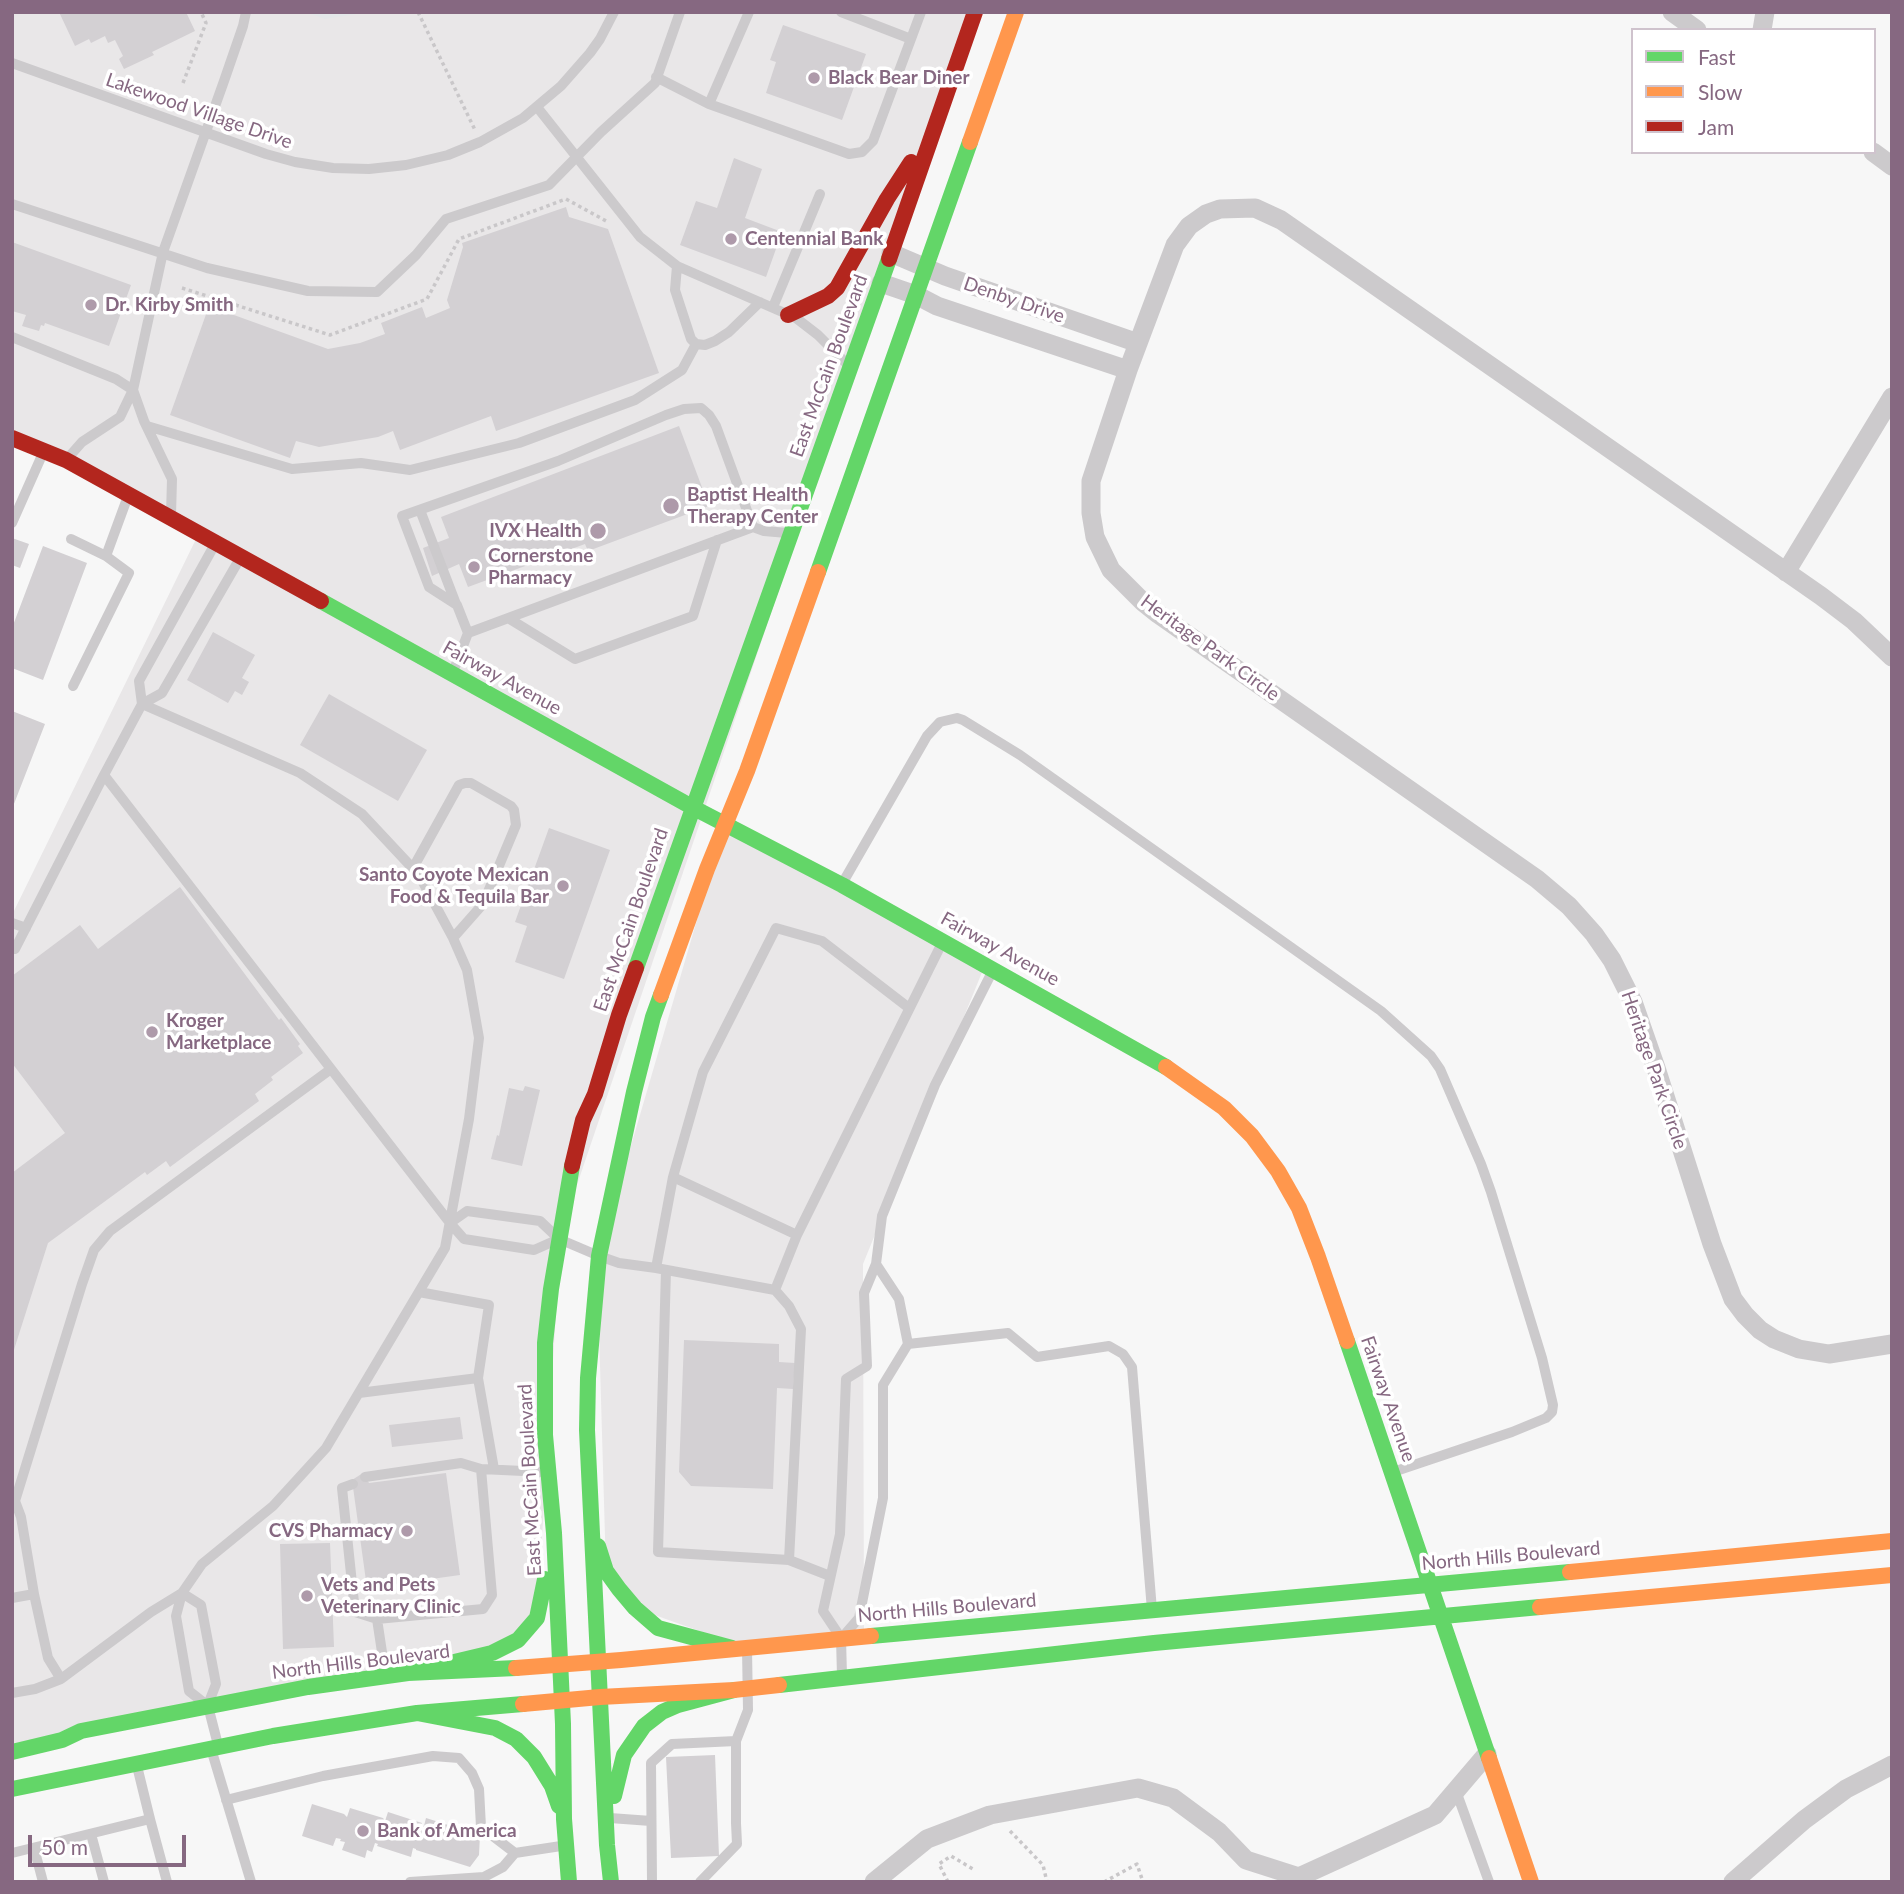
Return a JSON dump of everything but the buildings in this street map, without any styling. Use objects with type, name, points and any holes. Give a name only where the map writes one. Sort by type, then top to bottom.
[{"type":"street","name":"East McCain Boulevard","points":[[569,1882],[564,1819],[562,1700],[554,1533],[545,1435],[545,1343],[569,1177],[583,1120],[595,1094],[619,1015],[975,12]]},
{"type":"street","points":[[611,1882],[591,1521],[587,1430],[588,1377],[599,1256],[634,1092],[653,1017],[707,869],[747,771],[1016,12]]},
{"type":"street","points":[[1672,12],[1695,28]]},
{"type":"street","points":[[789,314],[828,296],[836,288],[887,199],[937,123]]},
{"type":"street","points":[[1876,154],[1892,166]]},
{"type":"street","name":"Heritage Park Circle","points":[[1892,657],[1854,621],[1786,572],[1281,220],[1255,208],[1220,209],[1206,214],[1189,226],[1175,245],[1128,370],[1091,481],[1091,513],[1096,537],[1111,570],[1158,614],[1520,867],[1569,905],[1612,960],[1633,1002],[1712,1244],[1733,1299],[1760,1330],[1799,1349],[1829,1354],[1892,1344]]},
{"type":"street","name":"Denby Drive","points":[[891,253],[945,276],[1138,344]]},
{"type":"street","name":"Denby Drive","points":[[881,283],[916,295],[937,306],[1128,370]]},
{"type":"street","points":[[1786,572],[1892,397]]},
{"type":"street","name":"Fairway Avenue","points":[[12,438],[66,460],[692,807],[943,941],[1171,1070],[1215,1101],[1252,1136],[1278,1171],[1299,1208],[1318,1257],[1531,1882]]},
{"type":"street","points":[[591,1521],[606,1571],[635,1608],[658,1628],[740,1648]]},
{"type":"street","points":[[408,1673],[492,1653],[523,1636],[537,1618],[554,1533]]},
{"type":"street","name":"North Hills Boulevard","points":[[12,1752],[62,1740],[81,1731],[308,1687],[408,1673],[598,1661],[1892,1541]]},
{"type":"street","points":[[12,1789],[214,1747],[417,1713],[600,1697],[741,1689],[1153,1643],[1892,1575]]},
{"type":"street","points":[[608,1818],[624,1755],[644,1726],[678,1705],[741,1689]]},
{"type":"street","points":[[417,1713],[495,1728],[516,1739],[534,1757],[552,1786],[564,1819]]},
{"type":"street","points":[[874,1882],[927,1839],[990,1815],[1138,1788],[1173,1798],[1219,1832],[1246,1860],[1299,1879],[1435,1815],[1487,1754]]},
{"type":"street","points":[[1733,1882],[1804,1820],[1846,1789],[1892,1765]]},
{"type":"lane","points":[[66,460],[82,442],[120,417],[133,390],[163,252],[246,12]]},
{"type":"lane","name":"Lakewood Village Drive","points":[[12,63],[266,155],[295,162],[369,169],[407,165],[448,155],[513,124],[561,86],[590,53],[614,12]]},
{"type":"lane","points":[[12,204],[207,268],[308,291],[377,292],[416,255],[446,219],[549,185],[654,83],[680,12]]},
{"type":"lane","points":[[709,104],[749,12]]},
{"type":"lane","points":[[841,12],[911,39]]},
{"type":"lane","points":[[656,77],[709,104],[849,154],[862,152],[873,141],[921,12]]},
{"type":"lane","points":[[537,107],[640,237],[677,266],[789,314],[818,335],[850,368]]},
{"type":"lane","points":[[773,307],[820,194]]},
{"type":"lane","points":[[677,266],[675,290],[691,339],[696,344],[705,345],[729,332],[760,302]]},
{"type":"lane","points":[[12,337],[116,379],[133,390],[146,426],[172,479],[171,519]]},
{"type":"lane","points":[[146,426],[292,469],[361,463],[410,470],[519,443],[635,400],[682,370],[696,344]]},
{"type":"lane","points":[[457,605],[429,587],[402,516],[558,461],[684,409],[701,408],[716,426],[753,527]]},
{"type":"lane","points":[[12,523],[44,450]]},
{"type":"lane","points":[[106,556],[128,496]]},
{"type":"lane","points":[[420,510],[468,633],[452,674]]},
{"type":"lane","points":[[468,633],[753,527],[791,534]]},
{"type":"lane","points":[[71,539],[106,556],[129,573],[73,686]]},
{"type":"lane","points":[[508,618],[575,659],[693,616],[717,540]]},
{"type":"lane","points":[[142,704],[139,681],[215,544]]},
{"type":"lane","points":[[15,950],[142,704],[162,693],[240,557]]},
{"type":"lane","points":[[142,704],[300,773],[362,814],[419,875],[453,938],[467,970],[479,1038],[470,1119],[445,1248],[326,1448],[273,1506],[202,1564],[181,1594],[176,1616],[189,1691],[208,1706]]},
{"type":"lane","points":[[842,885],[927,736],[940,722],[957,718],[1020,755],[1381,1011],[1431,1056],[1440,1069],[1491,1192],[1542,1357],[1553,1405],[1552,1412],[1546,1418],[1391,1473]]},
{"type":"lane","points":[[104,775],[464,1239],[534,1250],[559,1239]]},
{"type":"lane","points":[[413,868],[459,785],[471,783],[514,810],[516,825],[483,904],[453,938]]},
{"type":"lane","points":[[12,923],[26,928]]},
{"type":"lane","points":[[830,1576],[789,1560],[658,1552],[661,1269],[673,1177],[703,1072],[776,928],[822,941],[909,1008]]},
{"type":"lane","points":[[775,1290],[797,1235],[943,941]]},
{"type":"lane","points":[[842,1678],[841,1638],[823,1611],[840,1534],[846,1379],[867,1366],[864,1293],[876,1264],[882,1216],[935,1085],[993,970]]},
{"type":"lane","points":[[61,1679],[48,1658],[21,1517],[13,1500],[94,1250],[110,1231],[331,1069]]},
{"type":"lane","points":[[673,1177],[797,1235]]},
{"type":"lane","points":[[450,1223],[467,1211],[531,1220],[540,1222],[559,1239],[620,1263],[775,1290],[789,1306],[801,1329],[789,1560]]},
{"type":"lane","points":[[841,1638],[859,1618],[883,1499],[883,1385],[908,1345],[900,1299],[876,1264]]},
{"type":"lane","points":[[419,1292],[489,1305],[478,1378],[494,1469]]},
{"type":"lane","points":[[908,1345],[1008,1334],[1037,1357],[1109,1346],[1123,1354],[1132,1367],[1152,1611]]},
{"type":"lane","points":[[359,1393],[478,1378]]},
{"type":"lane","points":[[365,1477],[461,1463],[481,1469],[548,1472]]},
{"type":"lane","points":[[353,1484],[342,1488],[355,1612],[377,1619],[483,1609],[492,1595],[481,1469]]},
{"type":"lane","points":[[12,1598],[34,1594]]},
{"type":"lane","points":[[12,1693],[35,1689],[61,1679],[151,1612],[181,1594]]},
{"type":"lane","points":[[181,1594],[201,1605],[216,1684],[208,1706],[214,1747],[226,1800],[251,1882]]},
{"type":"lane","points":[[377,1619],[386,1676]]},
{"type":"lane","points":[[700,1882],[737,1844],[736,1741],[748,1710],[741,1689],[740,1648]]},
{"type":"lane","points":[[652,1882],[651,1763],[672,1744],[736,1741]]},
{"type":"lane","points":[[226,1800],[323,1776],[433,1756],[459,1758],[472,1773],[479,1789],[481,1826],[515,1853]]},
{"type":"lane","points":[[136,1763],[167,1882]]},
{"type":"lane","points":[[1456,1791],[1489,1882]]},
{"type":"lane","points":[[608,1818],[652,1821]]},
{"type":"lane","points":[[12,1853],[150,1819]]},
{"type":"lane","points":[[91,1834],[104,1882]]},
{"type":"lane","points":[[410,1882],[484,1877],[503,1867],[515,1853],[566,1845]]},
{"type":"lane","points":[[34,1848],[43,1882]]},
{"type":"path","points":[[183,83],[206,23],[201,12]]},
{"type":"path","points":[[418,12],[480,142]]},
{"type":"path","points":[[990,1815],[995,1831],[1005,1828],[1011,1831],[1043,1865],[1046,1882]]},
{"type":"path","points":[[948,1882],[939,1864],[951,1856],[973,1869]]},
{"type":"path","points":[[1104,1882],[1137,1864],[1143,1882]]},
{"type":"shaded area","points":[[12,12],[975,12],[561,1232],[537,1618],[492,1653],[12,1752],[12,915],[198,535],[12,438]]},
{"type":"shaded area","points":[[305,12],[369,12],[325,19]]},
{"type":"shaded area","points":[[725,824],[985,965],[863,1264],[864,1637],[747,1648],[635,1608],[606,1571],[597,1262]]},
{"type":"traffic: fast","points":[[818,572],[970,142]]},
{"type":"traffic: fast","points":[[636,968],[889,259]]},
{"type":"traffic: fast","points":[[321,601],[692,807],[842,885],[1166,1067]]},
{"type":"traffic: fast","points":[[611,1882],[587,1430],[588,1378],[599,1256],[634,1092],[661,995]]},
{"type":"traffic: fast","points":[[569,1882],[564,1819],[563,1724],[554,1533],[545,1435],[545,1343],[551,1289],[572,1166]]},
{"type":"traffic: fast","points":[[1347,1341],[1489,1758]]},
{"type":"traffic: fast","points":[[598,1546],[606,1571],[619,1589],[635,1608],[658,1628],[732,1648]]},
{"type":"traffic: fast","points":[[871,1636],[1570,1572]]},
{"type":"traffic: fast","points":[[408,1673],[492,1653],[518,1640],[537,1618],[545,1579]]},
{"type":"traffic: fast","points":[[779,1685],[1154,1643],[1540,1607]]},
{"type":"traffic: fast","points":[[12,1752],[62,1740],[81,1731],[308,1687],[408,1673],[516,1668]]},
{"type":"traffic: fast","points":[[614,1796],[624,1755],[644,1726],[662,1712],[678,1705],[734,1690]]},
{"type":"traffic: fast","points":[[12,1789],[273,1736],[417,1713],[523,1704]]},
{"type":"traffic: fast","points":[[417,1713],[495,1728],[516,1739],[534,1757],[552,1786],[559,1806]]},
{"type":"traffic: slow","points":[[970,142],[1016,12]]},
{"type":"traffic: slow","points":[[661,995],[707,869],[747,771],[818,572]]},
{"type":"traffic: slow","points":[[1166,1067],[1224,1108],[1252,1136],[1278,1171],[1299,1208],[1347,1341]]},
{"type":"traffic: slow","points":[[1570,1572],[1892,1541]]},
{"type":"traffic: slow","points":[[1540,1607],[1892,1575]]},
{"type":"traffic: slow","points":[[516,1668],[871,1636]]},
{"type":"traffic: slow","points":[[523,1704],[779,1685]]},
{"type":"traffic: slow","points":[[1489,1758],[1531,1882]]},
{"type":"traffic: jam","points":[[889,259],[975,12]]},
{"type":"traffic: jam","points":[[788,315],[828,296],[837,288],[911,162]]},
{"type":"traffic: jam","points":[[12,438],[66,460],[321,601]]},
{"type":"traffic: jam","points":[[572,1166],[583,1120],[595,1094],[636,968]]},
{"type":"place","name":"Black Bear Diner","points":[[814,78]]},
{"type":"place","name":"Centennial Bank","points":[[731,239]]},
{"type":"place","name":"Dr. Kirby Smith","points":[[91,305]]},
{"type":"place","name":"Baptist Health Therapy Center","points":[[671,506]]},
{"type":"place","name":"IVX Health","points":[[598,531]]},
{"type":"place","name":"Cornerstone Pharmacy","points":[[474,567]]},
{"type":"place","name":"Santo Coyote Mexican Food & Tequila Bar","points":[[563,886]]},
{"type":"place","name":"Kroger Marketplace","points":[[152,1032]]},
{"type":"place","name":"CVS Pharmacy","points":[[407,1531]]},
{"type":"place","name":"Vets and Pets Veterinary Clinic","points":[[307,1596]]},
{"type":"place","name":"Bank of America","points":[[363,1831]]}]
